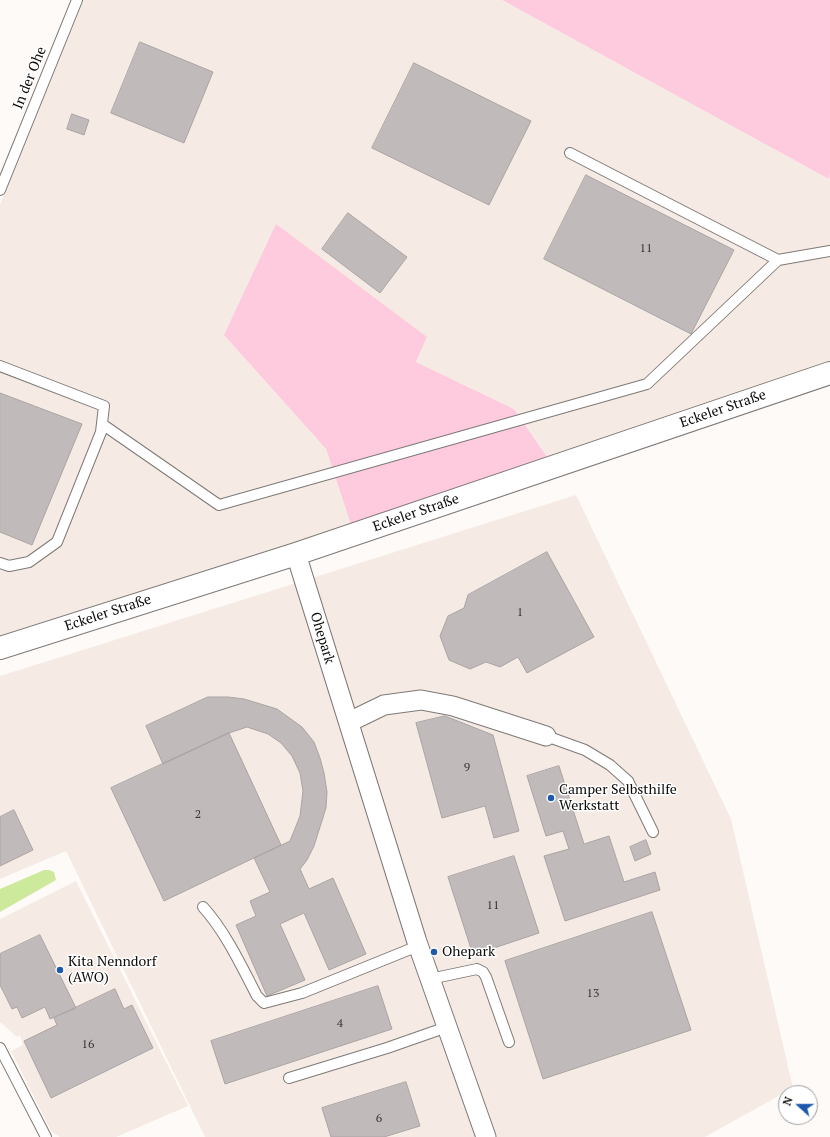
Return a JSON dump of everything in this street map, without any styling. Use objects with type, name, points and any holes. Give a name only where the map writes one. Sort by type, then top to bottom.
[{"type":"street","name":"Eckeler Straße","points":[[0,648],[296,554],[830,373]]},
{"type":"street","name":"Ohepark","points":[[296,554],[418,946],[486,1137]]},
{"type":"street","points":[[349,722],[384,705],[421,700],[453,706],[546,736]]},
{"type":"lane","name":"In der Ohe","points":[[0,190],[77,0]]},
{"type":"lane","points":[[570,153],[778,260]]},
{"type":"lane","points":[[102,424],[219,505],[647,384],[778,260],[830,251]]},
{"type":"lane","points":[[0,366],[104,406],[101,432],[57,542],[29,562],[9,566],[0,563]]},
{"type":"lane","points":[[546,736],[585,750],[610,765],[628,781],[653,832]]},
{"type":"lane","points":[[203,907],[222,934],[257,996],[264,1003],[302,993],[418,946]]},
{"type":"lane","points":[[430,979],[478,969],[483,972],[509,1042]]},
{"type":"lane","points":[[289,1078],[387,1048],[447,1027]]},
{"type":"lane","points":[[0,1048],[46,1137]]},
{"type":"shaded area","points":[[81,0],[502,0],[828,178],[830,172],[830,373],[554,467],[514,409],[416,362],[427,337],[224,335],[326,449],[354,534],[296,554],[0,636],[0,205]]},
{"type":"shaded area","points":[[502,0],[830,0],[829,179]]},
{"type":"shaded area","points":[[276,224],[427,337],[416,362],[514,409],[554,467],[354,534],[326,449],[224,335]]},
{"type":"shaded area","name":"Ohepark","points":[[576,495],[731,819],[792,1085],[778,1085],[778,1096],[705,1137],[205,1137],[66,851],[0,879],[0,676]]},
{"type":"shaded area","points":[[44,870],[54,872],[56,880],[0,912],[0,889]]},
{"type":"shaded area","name":"Kita Nenndorf (AWO)","points":[[76,881],[188,1106],[116,1137],[60,1137],[51,1131],[11,1051],[23,1045],[20,1035],[17,1037],[0,1022],[0,919]]},
{"type":"building","points":[[140,42],[213,72],[184,143],[111,113]]},
{"type":"building","points":[[414,63],[531,121],[489,205],[372,148]]},
{"type":"building","points":[[72,114],[89,120],[84,135],[67,129]]},
{"type":"building","points":[[586,175],[734,250],[691,334],[544,259]]},
{"type":"building","points":[[348,213],[407,257],[380,293],[322,249]]},
{"type":"building","points":[[0,393],[82,424],[32,545],[0,532]]},
{"type":"building","points":[[547,552],[594,637],[527,673],[518,657],[500,667],[486,662],[470,669],[449,660],[440,636],[448,616],[464,608],[468,595]]},
{"type":"building","points":[[208,697],[244,699],[277,709],[302,727],[314,742],[324,773],[327,792],[326,808],[314,846],[307,860],[300,869],[309,889],[333,878],[366,954],[329,970],[304,913],[280,924],[305,980],[267,996],[236,925],[256,916],[250,901],[270,892],[254,858],[290,841],[300,816],[303,791],[300,773],[292,756],[281,743],[268,734],[247,727],[229,733],[163,764],[146,726]]},
{"type":"building","points":[[445,716],[493,735],[519,831],[494,838],[485,806],[442,818],[416,723]]},
{"type":"building","points":[[229,733],[281,845],[164,901],[111,788]]},
{"type":"building","points":[[559,766],[584,844],[609,836],[624,882],[655,872],[660,890],[565,921],[544,856],[569,849],[563,831],[546,836],[527,776]]},
{"type":"building","points":[[14,810],[33,850],[0,866],[0,817]]},
{"type":"building","points":[[646,840],[651,854],[635,861],[630,847]]},
{"type":"building","points":[[514,856],[539,933],[473,955],[448,877]]},
{"type":"building","points":[[652,912],[691,1030],[543,1079],[505,961]]},
{"type":"building","points":[[40,935],[76,1008],[50,1019],[45,1007],[22,1018],[17,1007],[12,1009],[0,985],[0,954]]},
{"type":"building","points":[[378,986],[392,1029],[225,1084],[211,1041]]},
{"type":"building","points":[[115,989],[124,1009],[132,1005],[153,1048],[51,1098],[24,1041],[57,1025],[54,1018]]},
{"type":"building","points":[[406,1082],[420,1126],[384,1137],[331,1137],[322,1108]]},
{"type":"place","name":"Camper Selbsthilfe Werkstatt","points":[[551,798]]},
{"type":"place","name":"Ohepark","points":[[434,952]]},
{"type":"place","name":"Kita Nenndorf (AWO)","points":[[60,970]]}]
